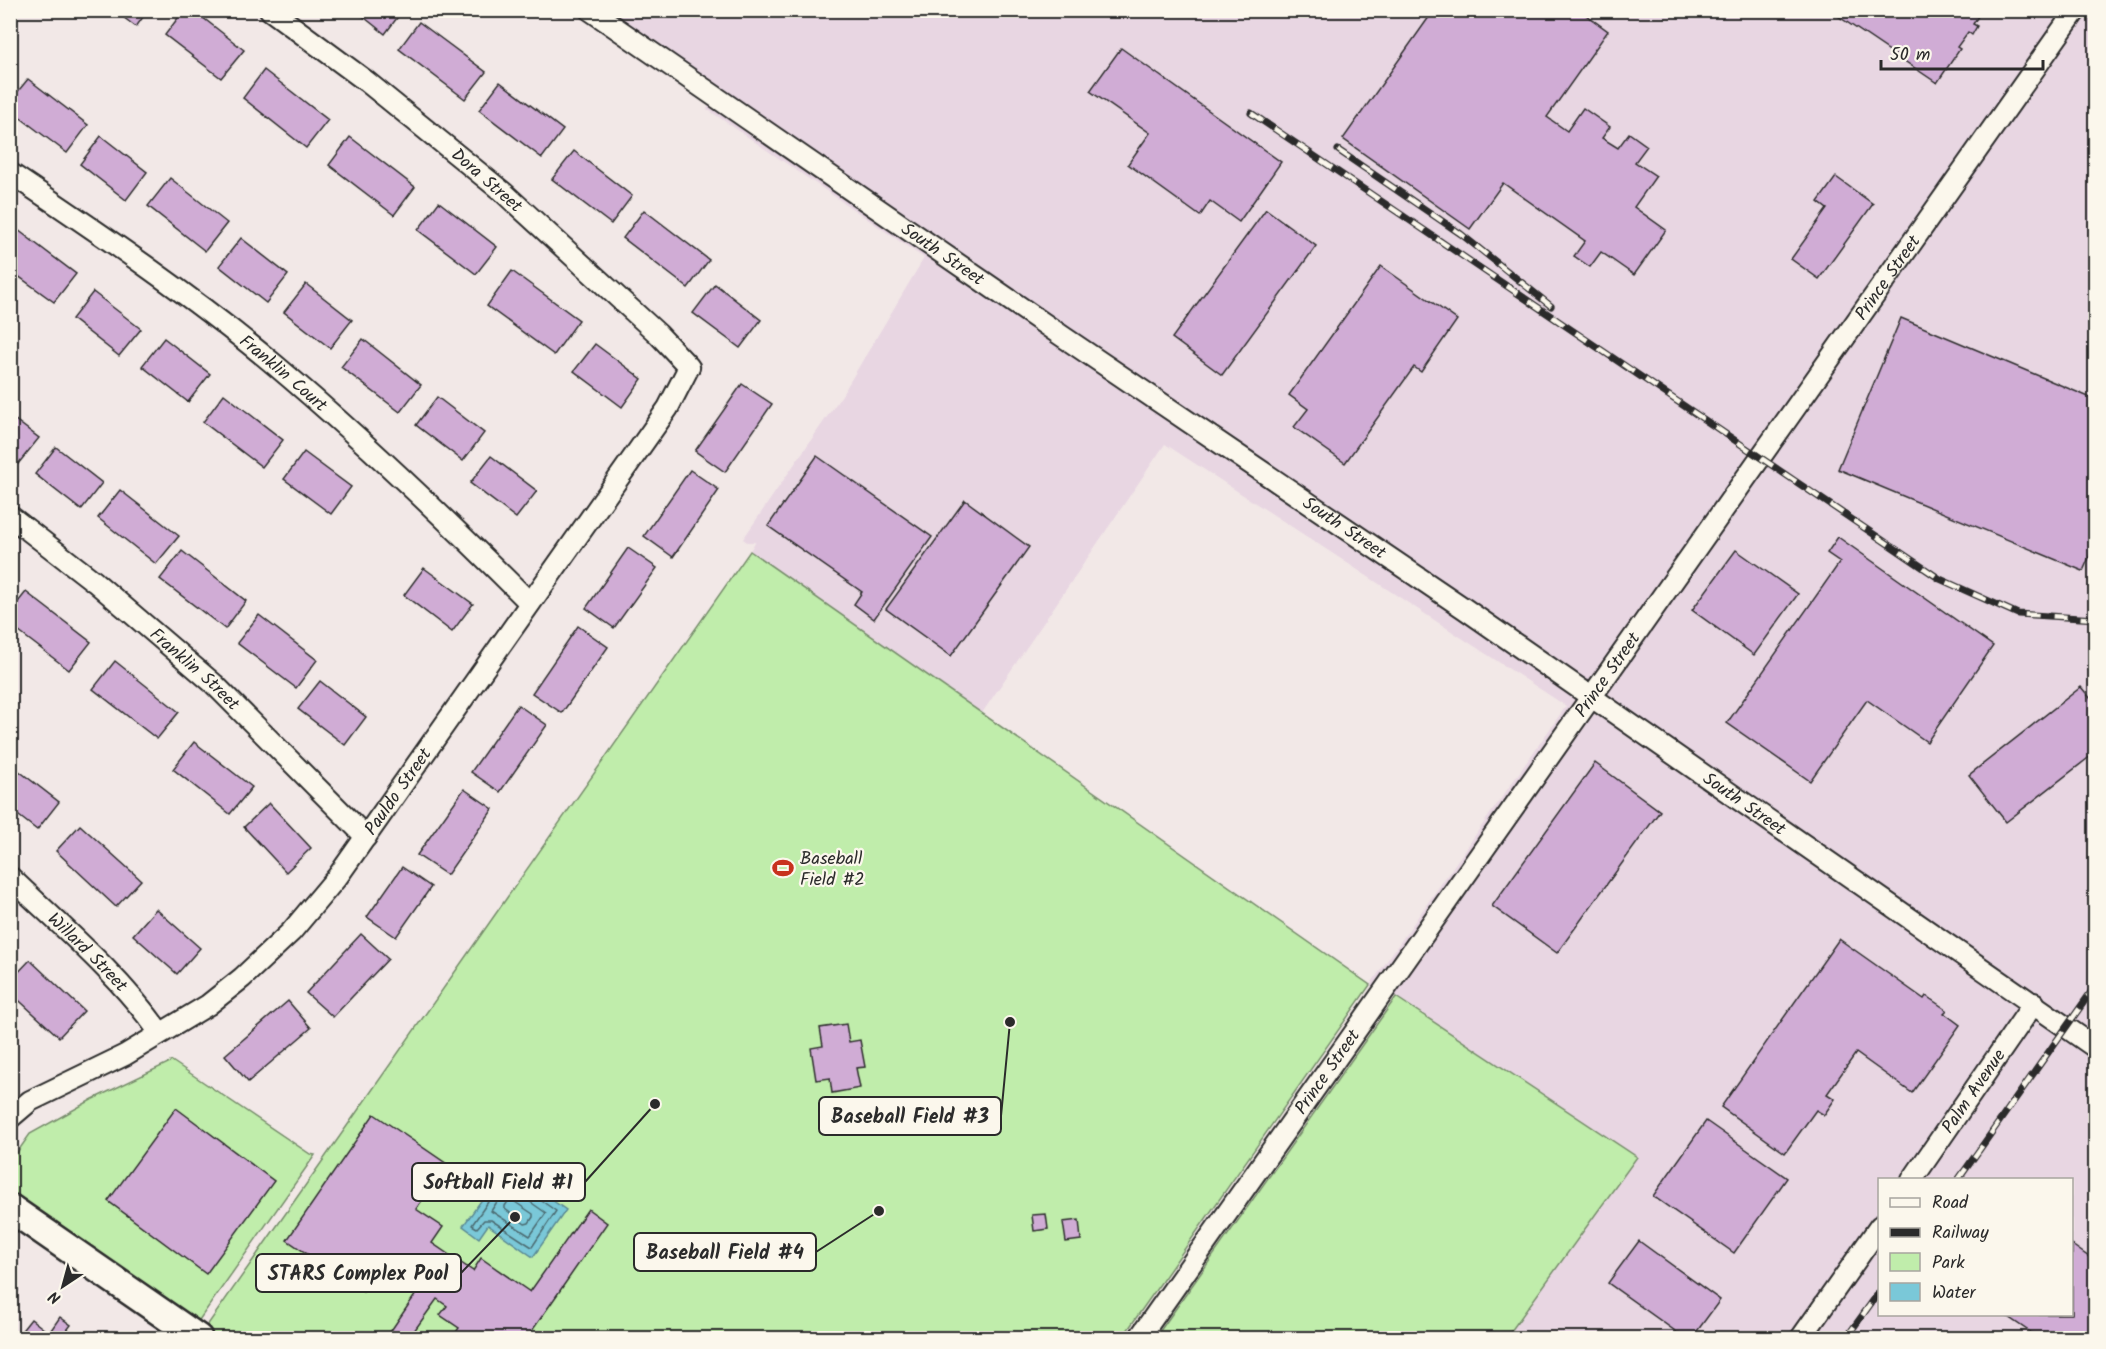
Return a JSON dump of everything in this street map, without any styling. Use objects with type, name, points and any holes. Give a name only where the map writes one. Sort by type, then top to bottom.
[{"type":"street","name":"Dora Street","points":[[270,10],[374,88],[504,193],[658,334],[689,367]]},
{"type":"street","name":"South Street","points":[[590,10],[2096,1048]]},
{"type":"street","name":"Prince Street","points":[[1139,1338],[2076,10]]},
{"type":"street","name":"Franklin Court","points":[[10,174],[112,242],[274,365],[409,485],[530,603]]},
{"type":"street","name":"Pauldo Street","points":[[10,1118],[30,1101],[125,1055],[208,1005],[242,978],[291,932],[366,837],[668,408],[689,367]]},
{"type":"street","name":"Franklin Street","points":[[10,516],[95,582],[214,684],[366,837]]},
{"type":"street","name":"Willard Street","points":[[10,877],[140,1005],[160,1033]]},
{"type":"street","name":"Palm Avenue","points":[[1913,1178],[2034,1004]]},
{"type":"street","points":[[10,1208],[198,1338]]},
{"type":"street","points":[[1801,1338],[1878,1229]]},
{"type":"shaded area","points":[[583,11],[2095,11],[2096,1011],[2093,1014],[2096,1016],[2095,1338],[1506,1338],[1637,1157],[1396,997],[1370,985],[1566,706],[1165,444],[982,713],[750,551],[755,542],[747,542],[743,539],[842,395],[924,258],[707,109],[713,99]]},
{"type":"green space","points":[[750,551],[1370,985],[1122,1338],[217,1338],[204,1330]]},
{"type":"green space","points":[[1396,997],[1637,1157],[1506,1338],[1155,1338]]},
{"type":"green space","points":[[172,1061],[310,1154],[315,1155],[197,1323],[11,1193],[11,1161],[30,1134],[93,1099]]},
{"type":"water","points":[[505,1167],[566,1210],[533,1257],[488,1225],[479,1238],[463,1226]]},
{"type":"building","points":[[114,10],[148,10],[136,27]]},
{"type":"building","points":[[184,10],[193,10],[244,50],[221,78],[165,35]]},
{"type":"building","points":[[355,10],[403,10],[385,34]]},
{"type":"building","points":[[1434,10],[1579,10],[1608,31],[1547,117],[1567,131],[1583,108],[1610,127],[1602,138],[1618,148],[1629,133],[1647,146],[1635,162],[1656,176],[1634,207],[1666,230],[1634,275],[1601,252],[1590,267],[1574,256],[1585,241],[1503,183],[1470,229],[1343,139]]},
{"type":"building","points":[[1829,10],[1982,10],[1973,24],[1977,26],[1972,35],[1968,32],[1957,47],[1960,49],[1937,83]]},
{"type":"building","points":[[419,22],[486,72],[465,99],[399,49]]},
{"type":"building","points":[[1121,48],[1281,162],[1239,222],[1210,201],[1200,216],[1128,164],[1150,133],[1090,91]]},
{"type":"building","points":[[264,70],[328,120],[306,148],[243,98]]},
{"type":"building","points":[[28,79],[88,125],[67,153],[10,110],[10,101]]},
{"type":"building","points":[[500,82],[563,130],[542,158],[479,110]]},
{"type":"building","points":[[101,136],[147,172],[126,200],[80,164]]},
{"type":"building","points":[[350,137],[415,187],[394,215],[329,165]]},
{"type":"building","points":[[574,151],[632,196],[611,224],[552,179]]},
{"type":"building","points":[[1836,177],[1873,204],[1819,279],[1791,259],[1827,209],[1818,202]]},
{"type":"building","points":[[170,178],[227,223],[205,251],[148,206]]},
{"type":"building","points":[[439,202],[497,247],[476,274],[418,230]]},
{"type":"building","points":[[1266,209],[1316,246],[1222,375],[1172,338]]},
{"type":"building","points":[[644,210],[709,260],[688,288],[623,238]]},
{"type":"building","points":[[18,230],[76,274],[54,302],[10,270],[10,240]]},
{"type":"building","points":[[241,238],[288,275],[266,303],[219,266]]},
{"type":"building","points":[[1381,266],[1457,320],[1421,372],[1414,367],[1345,463],[1294,427],[1308,409],[1289,395]]},
{"type":"building","points":[[512,271],[579,320],[554,355],[487,306]]},
{"type":"building","points":[[306,284],[352,320],[330,348],[284,312]]},
{"type":"building","points":[[715,284],[761,320],[740,348],[693,313]]},
{"type":"building","points":[[93,292],[141,329],[119,356],[72,319]]},
{"type":"building","points":[[1901,318],[2096,400],[2096,542],[2083,571],[1838,469]]},
{"type":"building","points":[[164,338],[210,374],[188,402],[142,366]]},
{"type":"building","points":[[363,339],[421,385],[400,412],[341,367]]},
{"type":"building","points":[[595,344],[642,379],[622,407],[574,371]]},
{"type":"building","points":[[742,384],[772,404],[725,472],[695,451]]},
{"type":"building","points":[[224,394],[283,440],[262,467],[203,422]]},
{"type":"building","points":[[437,397],[484,433],[463,461],[416,425]]},
{"type":"building","points":[[10,416],[39,438],[18,464],[10,458]]},
{"type":"building","points":[[56,447],[102,483],[81,510],[35,474]]},
{"type":"building","points":[[304,452],[351,487],[331,514],[284,479]]},
{"type":"building","points":[[491,456],[537,491],[516,518],[470,483]]},
{"type":"building","points":[[817,456],[932,537],[874,619],[854,604],[862,592],[768,526]]},
{"type":"building","points":[[690,470],[719,490],[673,557],[644,536]]},
{"type":"building","points":[[120,490],[179,536],[156,564],[98,518]]},
{"type":"building","points":[[965,500],[1029,547],[951,656],[886,609]]},
{"type":"building","points":[[1838,537],[1993,646],[1927,742],[1867,700],[1810,781],[1727,723],[1840,562],[1827,553]]},
{"type":"building","points":[[628,548],[657,568],[614,628],[586,608]]},
{"type":"building","points":[[1736,550],[1798,594],[1754,655],[1692,610]]},
{"type":"building","points":[[182,551],[246,601],[225,629],[160,579]]},
{"type":"building","points":[[424,568],[473,604],[452,632],[404,595]]},
{"type":"building","points":[[26,592],[91,642],[69,670],[10,625],[10,612]]},
{"type":"building","points":[[259,615],[317,660],[296,688],[237,643]]},
{"type":"building","points":[[578,626],[608,647],[562,713],[532,693]]},
{"type":"building","points":[[115,661],[179,712],[157,739],[93,689]]},
{"type":"building","points":[[320,681],[366,717],[345,745],[298,709]]},
{"type":"building","points":[[2081,687],[2096,705],[2096,752],[2006,822],[1969,775]]},
{"type":"building","points":[[518,705],[547,725],[500,792],[471,772]]},
{"type":"building","points":[[194,742],[252,787],[230,814],[173,769]]},
{"type":"building","points":[[1595,763],[1660,811],[1557,953],[1492,906]]},
{"type":"building","points":[[10,764],[59,802],[37,830],[10,809]]},
{"type":"building","points":[[464,789],[493,809],[447,875],[417,855]]},
{"type":"building","points":[[269,803],[311,848],[286,872],[244,827]]},
{"type":"building","points":[[80,825],[141,880],[116,907],[56,851]]},
{"type":"building","points":[[402,867],[431,887],[396,937],[367,917]]},
{"type":"building","points":[[156,909],[200,948],[177,974],[133,935]]},
{"type":"building","points":[[361,934],[388,959],[333,1017],[306,993]]},
{"type":"building","points":[[1839,939],[1924,999],[1926,996],[1947,1010],[1944,1013],[1960,1025],[1912,1093],[1856,1053],[1827,1094],[1835,1099],[1824,1115],[1816,1110],[1785,1153],[1721,1107]]},
{"type":"building","points":[[30,960],[84,1011],[59,1037],[10,992],[10,981]]},
{"type":"building","points":[[288,1001],[311,1028],[248,1082],[225,1055]]},
{"type":"building","points":[[846,1024],[849,1042],[860,1040],[865,1067],[856,1068],[860,1088],[832,1093],[830,1078],[816,1080],[811,1048],[823,1046],[820,1028]]},
{"type":"building","points":[[176,1108],[274,1181],[206,1274],[108,1201]]},
{"type":"building","points":[[374,1114],[447,1164],[416,1209],[443,1227],[432,1243],[473,1271],[481,1258],[530,1292],[588,1209],[607,1223],[527,1338],[459,1338],[454,1335],[459,1328],[440,1315],[447,1306],[437,1299],[409,1338],[400,1338],[390,1332],[420,1288],[409,1280],[402,1291],[376,1273],[363,1292],[287,1240]]},
{"type":"building","points":[[1706,1121],[1787,1178],[1734,1253],[1653,1196]]},
{"type":"building","points":[[1046,1214],[1048,1229],[1034,1231],[1032,1215]]},
{"type":"building","points":[[1079,1220],[1081,1240],[1066,1242],[1063,1222]]},
{"type":"building","points":[[1639,1241],[1720,1300],[1692,1338],[1685,1338],[1608,1283]]},
{"type":"building","points":[[2073,1246],[2096,1262],[2096,1338],[2039,1338],[2008,1317],[2073,1316]]},
{"type":"building","points":[[10,1285],[18,1290],[10,1301]]},
{"type":"building","points":[[60,1317],[71,1325],[61,1338],[16,1338],[31,1319],[49,1333]]},
{"type":"building","points":[[79,1332],[88,1338],[74,1338]]},
{"type":"railway","points":[[1251,113],[1940,579],[2018,614],[2096,619]]},
{"type":"railway","points":[[1338,150],[1461,234],[1551,306]]},
{"type":"railway","points":[[1959,1178],[2096,985]]},
{"type":"railway","points":[[1846,1338],[1878,1294]]},
{"type":"place","name":"Baseball Field #2","points":[[783,868]]},
{"type":"place","name":"Baseball Field #3","points":[[1010,1022]]},
{"type":"place","name":"Softball Field #1","points":[[655,1104]]},
{"type":"place","name":"Baseball Field #4","points":[[879,1211]]},
{"type":"place","name":"STARS Complex Pool","points":[[515,1217]]}]
